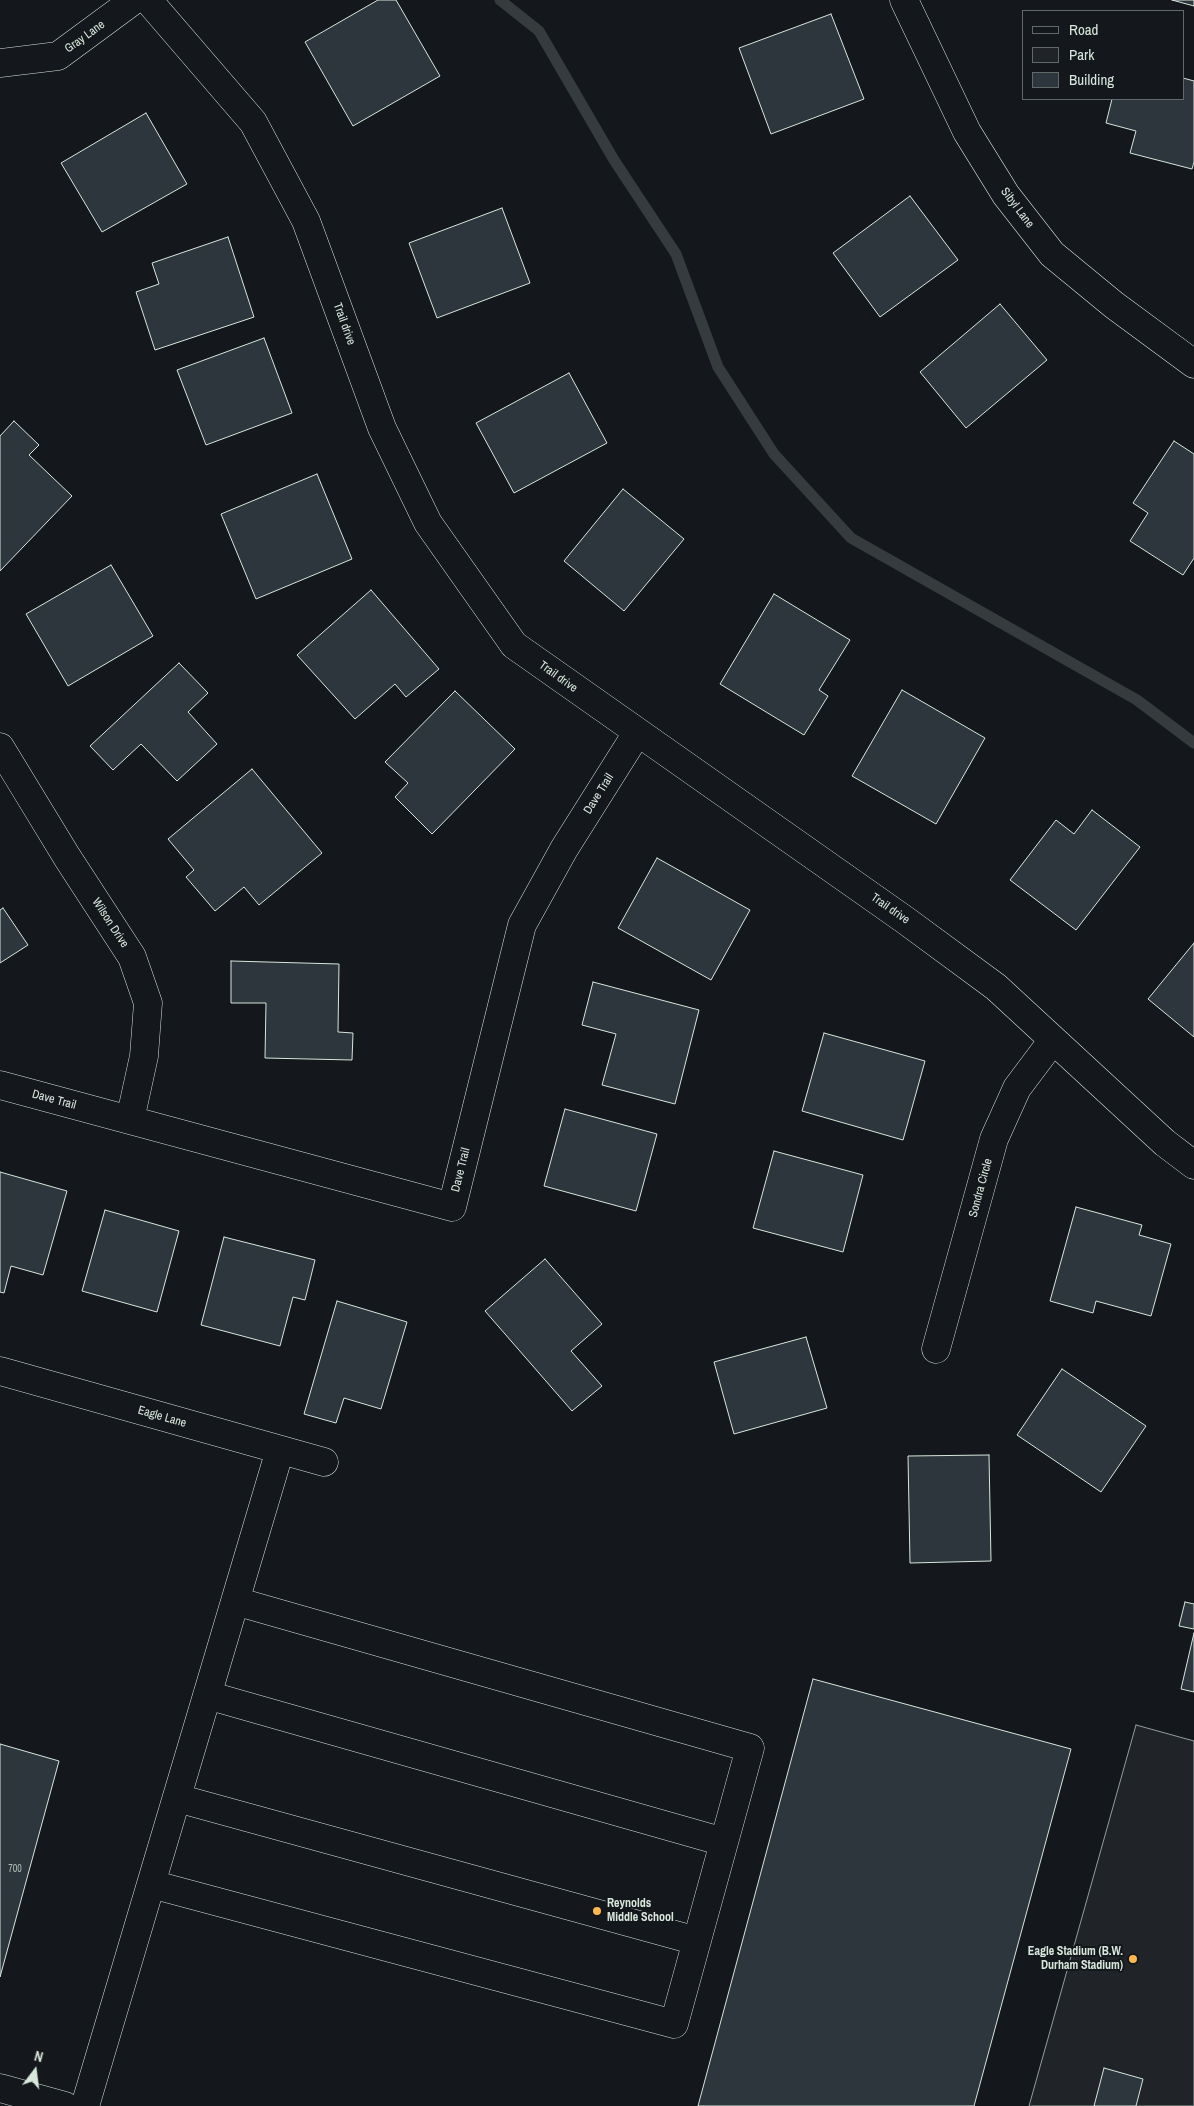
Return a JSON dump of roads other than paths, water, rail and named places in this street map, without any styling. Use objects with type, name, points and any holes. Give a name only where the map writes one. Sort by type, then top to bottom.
[{"type":"street","name":"Gray Lane","points":[[0,63],[58,56],[134,0]]},
{"type":"street","name":"Trail drive","points":[[148,0],[253,122],[306,222],[382,428],[428,523],[514,645],[637,734],[905,920],[996,987],[1165,1143],[1194,1165]]},
{"type":"street","name":"Sibyl Lane","points":[[904,0],[967,132],[1006,195],[1052,254],[1114,305],[1192,358]]},
{"type":"street","name":"Dave Trail","points":[[0,1085],[452,1207],[522,925],[564,849],[637,734]]},
{"type":"street","name":"Wilson Drive","points":[[0,747],[67,857],[132,957],[148,1004],[144,1056],[130,1120]]},
{"type":"street","name":"Sondra Circle","points":[[936,1349],[994,1139],[1017,1088],[1053,1040]]},
{"type":"street","name":"Eagle Lane","points":[[0,1371],[324,1462]]},
{"type":"street","points":[[85,2106],[280,1450]]},
{"type":"street","points":[[152,1884],[674,2024],[750,1748],[235,1601]]},
{"type":"street","points":[[207,1695],[724,1842]]},
{"type":"street","points":[[177,1798],[697,1941]]},
{"type":"street","points":[[0,2088],[65,2106]]},
{"type":"waterway","points":[[500,0],[539,31],[614,160],[676,254],[718,367],[774,454],[851,538],[1137,700],[1194,743]]},
{"type":"place","name":"Reynolds Middle School","points":[[597,1911]]},
{"type":"place","name":"Eagle Stadium (B.W. Durham Stadium)","points":[[1133,1959]]}]
